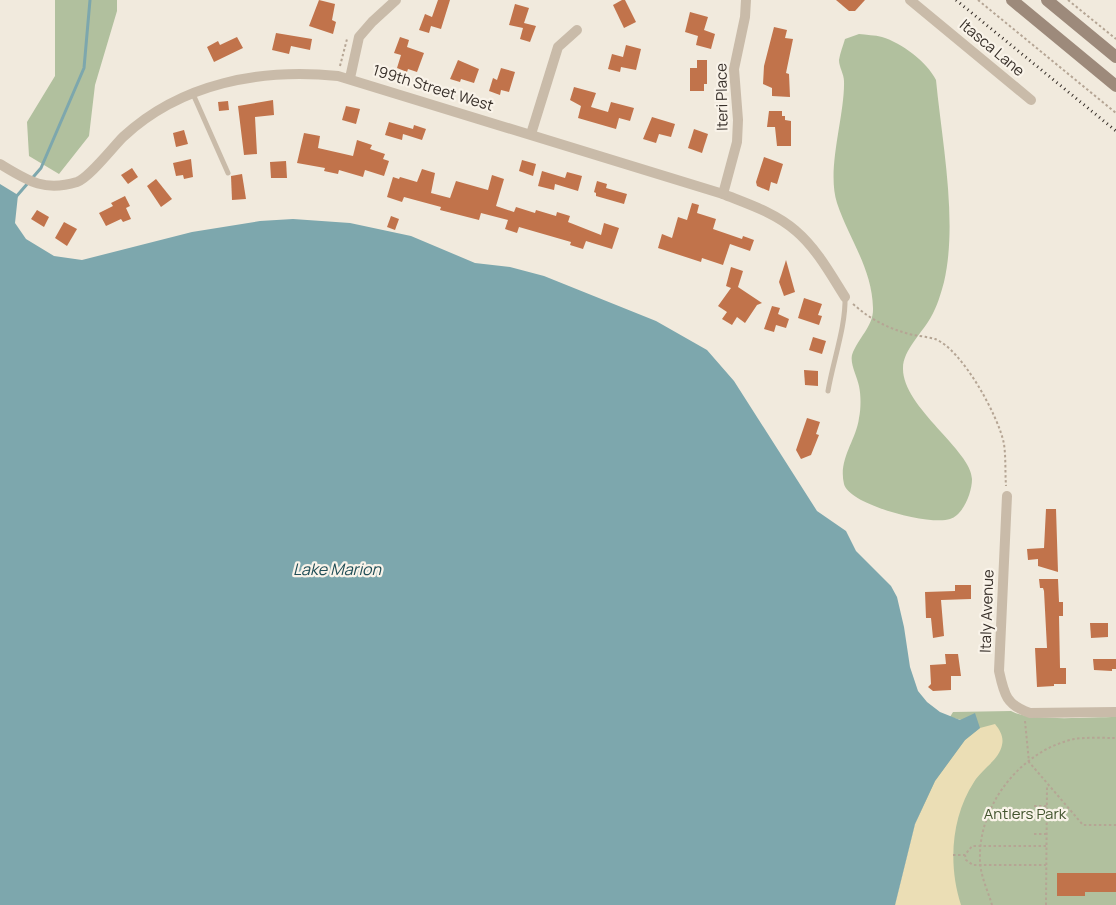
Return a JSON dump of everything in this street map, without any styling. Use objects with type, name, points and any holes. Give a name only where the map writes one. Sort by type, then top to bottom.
[{"type":"main road","points":[[1012,0],[1116,86]]},
{"type":"main road","points":[[1047,0],[1116,57]]},
{"type":"street","points":[[350,78],[359,37],[396,0]]},
{"type":"street","name":"Iteri Place","points":[[723,194],[737,142],[738,120],[734,96],[734,69],[745,17],[746,0]]},
{"type":"street","name":"Itasca Lane","points":[[910,0],[1032,100]]},
{"type":"street","points":[[531,134],[558,47],[577,30]]},
{"type":"street","name":"199th Street West","points":[[0,164],[23,178],[49,188],[79,181],[123,137],[150,115],[192,94],[236,79],[269,75],[308,73],[350,78],[723,194],[763,210],[796,231],[824,263],[845,297]]},
{"type":"street","name":"Italy Avenue","points":[[1007,496],[1000,671],[1005,696],[1017,708],[1028,712]]},
{"type":"street","points":[[1028,712],[1116,712]]},
{"type":"lane","points":[[192,94],[228,173]]},
{"type":"lane","points":[[828,391],[833,361],[846,313],[845,297]]},
{"type":"path","points":[[978,0],[1116,113]]},
{"type":"path","points":[[1068,0],[1116,39]]},
{"type":"path","points":[[845,297],[869,318],[894,330],[935,339],[950,346],[961,359],[994,413],[1004,444],[1007,496]]},
{"type":"path","points":[[1028,712],[1024,726],[1029,762],[1083,825],[1116,825]]},
{"type":"path","points":[[992,905],[980,865],[982,829],[1001,788],[1029,762],[1053,747],[1074,739],[1116,738]]},
{"type":"path","points":[[1046,905],[1047,785]]},
{"type":"path","points":[[1034,806],[1046,806]]},
{"type":"path","points":[[1034,834],[1046,834]]},
{"type":"path","points":[[1046,846],[972,846],[965,852],[966,860],[974,865],[1046,865]]},
{"type":"path","points":[[953,855],[965,855]]},
{"type":"green space","points":[[55,0],[117,0],[117,11],[95,85],[89,136],[59,174],[29,156],[27,122],[55,76]]},
{"type":"green space","points":[[859,34],[882,37],[906,48],[927,67],[936,80],[948,182],[950,234],[948,259],[944,282],[935,309],[928,323],[906,355],[903,368],[906,383],[913,398],[961,455],[969,468],[972,479],[966,503],[955,517],[950,519],[909,517],[892,512],[860,499],[849,492],[844,484],[843,466],[860,414],[860,390],[852,355],[873,314],[869,280],[837,203],[834,189],[835,159],[844,95],[844,78],[839,60],[845,39]]},
{"type":"green space","name":"Antlers Park","points":[[1011,711],[1032,717],[1046,718],[1116,717],[1116,905],[895,905],[915,824],[961,720],[950,717],[953,712]]},
{"type":"sand","points":[[995,724],[1002,736],[1000,750],[994,760],[974,782],[960,810],[956,826],[953,858],[954,874],[961,905],[895,905],[915,824],[935,781],[965,740],[980,728]]},
{"type":"water","name":"Lake Marion","points":[[0,184],[18,195],[15,223],[26,239],[54,256],[82,260],[192,232],[260,221],[293,219],[350,223],[411,236],[475,263],[510,267],[544,276],[656,321],[707,350],[734,381],[817,511],[846,531],[856,551],[891,586],[897,597],[910,667],[918,691],[927,702],[940,712],[960,720],[975,713],[980,728],[965,740],[935,781],[915,824],[895,905],[0,905]]},
{"type":"building","points":[[319,0],[335,4],[332,20],[336,22],[333,34],[309,26]]},
{"type":"building","points":[[438,0],[450,0],[441,29],[431,26],[429,33],[419,30],[425,14],[432,17]]},
{"type":"building","points":[[625,0],[636,22],[624,28],[613,5]]},
{"type":"building","points":[[836,0],[865,0],[855,11],[849,11]]},
{"type":"building","points":[[515,4],[529,8],[524,23],[536,26],[530,42],[520,39],[523,28],[509,25]]},
{"type":"building","points":[[690,12],[708,17],[704,30],[715,34],[711,49],[696,45],[698,36],[685,32]]},
{"type":"building","points":[[774,27],[787,30],[785,38],[793,39],[786,73],[789,74],[790,97],[772,96],[772,88],[763,84],[764,66]]},
{"type":"building","points":[[276,33],[312,39],[310,50],[291,46],[289,54],[272,50]]},
{"type":"building","points":[[237,37],[243,48],[214,62],[207,47],[218,41],[220,45]]},
{"type":"building","points":[[400,37],[409,40],[407,47],[424,53],[417,72],[408,69],[407,72],[397,68],[401,55],[394,53]]},
{"type":"building","points":[[626,45],[641,49],[636,70],[621,67],[620,72],[608,69],[612,54],[623,57]]},
{"type":"building","points":[[458,60],[479,69],[474,83],[461,79],[460,82],[450,79]]},
{"type":"building","points":[[697,60],[707,60],[707,84],[704,84],[704,91],[690,91],[690,68],[697,68]]},
{"type":"building","points":[[501,68],[515,72],[509,92],[501,90],[500,95],[489,91],[493,78],[497,80]]},
{"type":"building","points":[[574,87],[596,93],[591,107],[608,112],[611,102],[634,108],[630,121],[619,118],[616,129],[578,118],[581,106],[570,100]]},
{"type":"building","points":[[273,100],[274,115],[255,117],[257,154],[244,155],[238,106]]},
{"type":"building","points":[[228,101],[229,110],[219,111],[218,102]]},
{"type":"building","points":[[346,106],[360,109],[356,124],[342,120]]},
{"type":"building","points":[[769,111],[782,111],[782,116],[785,116],[785,120],[791,121],[791,146],[777,146],[775,127],[767,127]]},
{"type":"building","points":[[652,117],[675,124],[671,137],[659,134],[656,143],[643,139]]},
{"type":"building","points":[[389,122],[413,129],[414,125],[426,129],[422,140],[403,134],[402,140],[385,135]]},
{"type":"building","points":[[694,129],[708,134],[702,153],[688,148]]},
{"type":"building","points":[[184,130],[188,144],[176,147],[173,133]]},
{"type":"building","points":[[304,133],[320,136],[318,148],[353,156],[357,140],[372,145],[370,149],[385,154],[383,159],[389,161],[384,176],[365,170],[363,177],[339,170],[338,174],[324,171],[325,168],[297,163]]},
{"type":"building","points":[[764,157],[783,164],[777,184],[771,182],[769,191],[757,186],[756,182]]},
{"type":"building","points":[[191,159],[193,177],[184,179],[183,175],[176,176],[173,163]]},
{"type":"building","points":[[522,160],[536,164],[533,176],[519,171]]},
{"type":"building","points":[[286,161],[287,178],[271,178],[270,162]]},
{"type":"building","points":[[132,168],[138,177],[128,184],[121,175]]},
{"type":"building","points":[[422,169],[435,173],[431,193],[450,198],[456,181],[488,190],[492,175],[504,179],[496,206],[514,212],[516,207],[535,213],[536,210],[556,216],[557,212],[570,216],[568,222],[601,235],[604,223],[619,228],[612,249],[586,241],[583,249],[570,245],[571,242],[519,227],[517,233],[505,229],[508,220],[481,213],[479,220],[440,210],[441,207],[404,197],[402,202],[387,197],[393,177],[417,182]]},
{"type":"building","points":[[542,171],[565,178],[567,172],[582,176],[578,191],[555,184],[554,190],[538,186]]},
{"type":"building","points":[[242,174],[246,199],[232,200],[231,176]]},
{"type":"building","points":[[156,179],[172,199],[161,207],[147,186]]},
{"type":"building","points":[[597,181],[607,184],[606,188],[627,194],[624,204],[596,196],[594,192]]},
{"type":"building","points":[[125,196],[130,206],[126,208],[131,219],[123,222],[121,219],[106,226],[99,213],[113,206],[111,203]]},
{"type":"building","points":[[692,203],[699,205],[697,213],[716,219],[713,229],[742,239],[743,236],[754,240],[750,251],[730,244],[723,265],[702,258],[701,262],[658,248],[662,234],[672,238],[678,217],[687,220]]},
{"type":"building","points":[[37,210],[49,217],[44,227],[31,219]]},
{"type":"building","points":[[391,216],[399,219],[395,230],[387,227]]},
{"type":"building","points":[[64,222],[77,229],[67,246],[55,238]]},
{"type":"building","points":[[786,260],[795,292],[784,296],[779,282]]},
{"type":"building","points":[[731,267],[743,271],[738,287],[762,303],[757,305],[745,323],[737,317],[732,325],[722,319],[727,312],[718,306],[731,288],[726,286]]},
{"type":"building","points":[[804,298],[822,304],[818,315],[822,316],[819,325],[798,318]]},
{"type":"building","points":[[772,306],[780,308],[778,314],[789,319],[786,328],[776,325],[774,332],[764,329]]},
{"type":"building","points":[[813,337],[826,341],[822,354],[809,350]]},
{"type":"building","points":[[804,370],[818,371],[818,386],[805,385]]},
{"type":"building","points":[[807,418],[820,422],[816,434],[819,435],[811,455],[801,459],[796,450]]},
{"type":"building","points":[[1046,509],[1056,509],[1058,572],[1038,566],[1038,559],[1028,560],[1027,549],[1044,548]]},
{"type":"building","points":[[1039,579],[1058,579],[1059,602],[1063,602],[1063,616],[1059,616],[1060,668],[1066,668],[1066,684],[1037,687],[1035,648],[1047,648],[1044,591],[1043,588],[1040,588]]},
{"type":"building","points":[[955,585],[971,585],[971,599],[941,600],[944,636],[933,638],[931,618],[926,618],[925,592],[955,591]]},
{"type":"building","points":[[1090,623],[1108,623],[1108,637],[1091,638]]},
{"type":"building","points":[[945,654],[958,654],[961,676],[951,676],[951,690],[933,691],[928,687],[931,684],[930,665],[946,664]]},
{"type":"building","points":[[1093,659],[1116,659],[1116,669],[1112,669],[1112,671],[1094,670]]},
{"type":"building","points":[[1057,873],[1116,873],[1116,892],[1085,892],[1085,896],[1057,896]]},
{"type":"waterway","points":[[15,198],[41,168],[84,68],[90,0]]},
{"type":"railway","points":[[956,0],[1116,131]]}]
